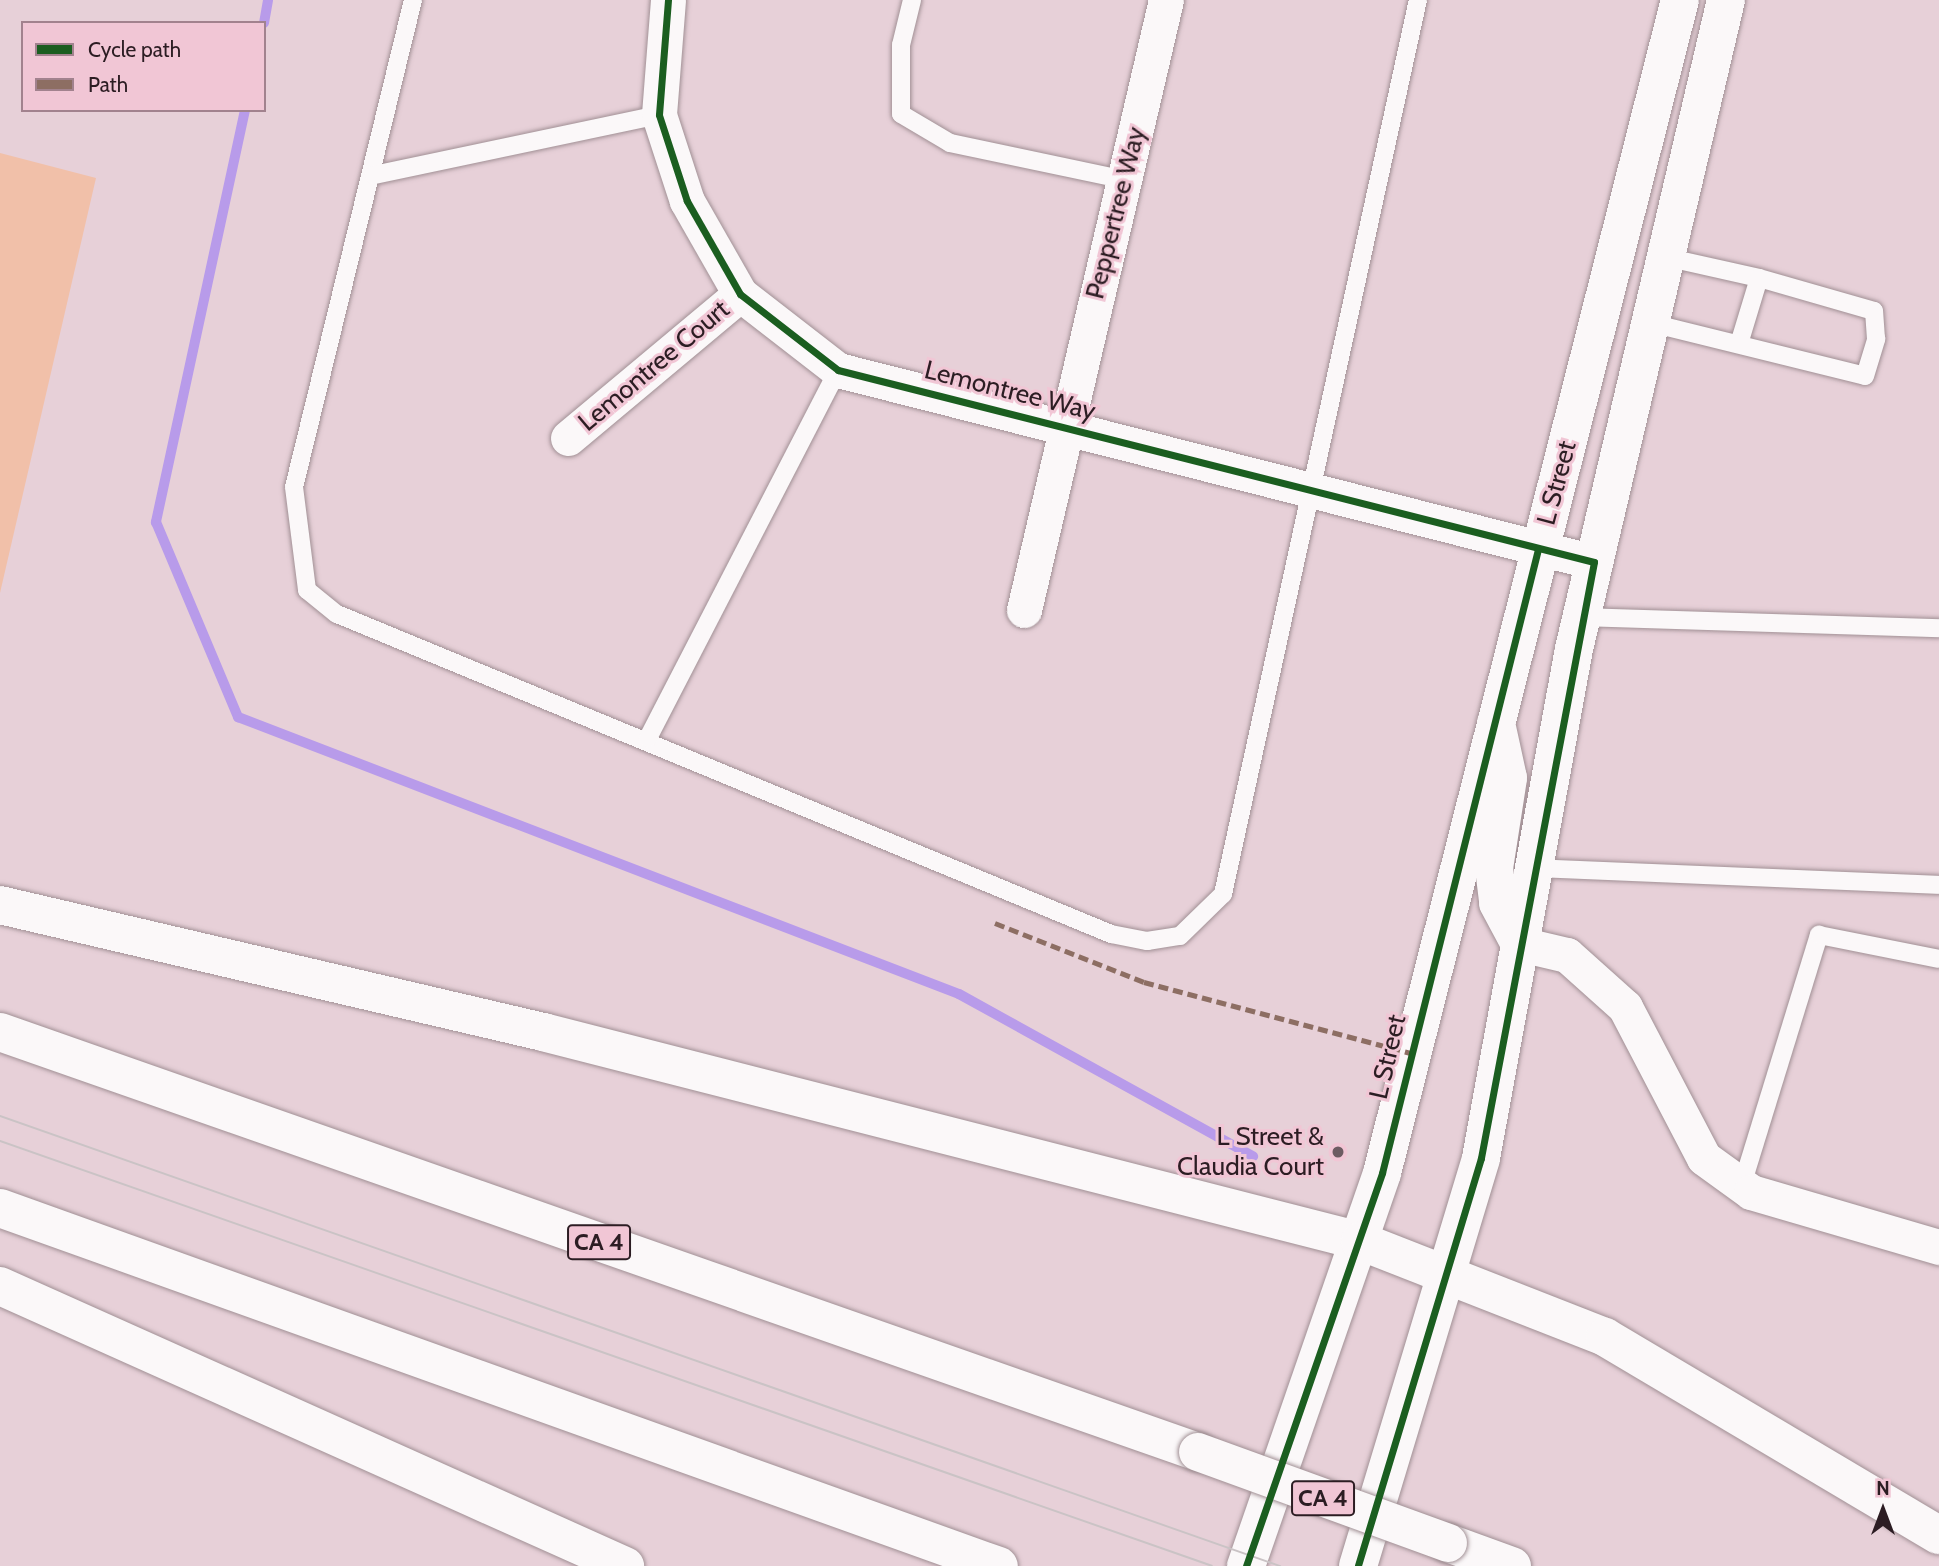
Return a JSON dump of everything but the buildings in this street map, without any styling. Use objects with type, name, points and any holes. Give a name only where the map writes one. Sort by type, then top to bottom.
[{"type":"main road","name":"L Street","points":[[1246,1566],[1360,1241],[1538,549],[1628,221],[1680,0]]},
{"type":"main road","name":"L Street","points":[[1358,1566],[1481,1158],[1581,617],[1726,0]]},
{"type":"main road","points":[[1494,718],[1508,778],[1494,868],[1498,903],[1520,944]]},
{"type":"main road","points":[[0,905],[543,1032],[1360,1241],[1447,1272],[1605,1337],[1939,1535]]},
{"type":"main road","name":"CA 4","points":[[0,1031],[1198,1452],[1512,1566]]},
{"type":"main road","points":[[0,1208],[999,1566]]},
{"type":"main road","points":[[0,1286],[625,1566]]},
{"type":"street","name":"Lemontree Way","points":[[668,0],[659,115],[687,201],[740,294],[838,370],[1064,426],[1310,493],[1594,562]]},
{"type":"street","name":"Peppertree Way","points":[[1024,610],[1064,426],[1166,0]]},
{"type":"street","name":"Lemontree Court","points":[[568,438],[740,294]]},
{"type":"street","points":[[1520,944],[1567,955],[1625,1007],[1704,1158],[1742,1185],[1817,1211],[1939,1247]]},
{"type":"lane","points":[[413,0],[374,175],[294,486],[307,590],[337,614],[648,738],[1111,934],[1147,941],[1180,936],[1223,894],[1419,0]]},
{"type":"lane","points":[[912,0],[901,45],[901,114],[950,144],[1125,180]]},
{"type":"lane","points":[[374,175],[659,115]]},
{"type":"lane","points":[[1651,323],[1865,376],[1876,339],[1874,311],[1759,278],[1665,257]]},
{"type":"lane","points":[[1739,344],[1759,278]]},
{"type":"lane","points":[[648,738],[838,370]]},
{"type":"lane","points":[[1581,617],[1939,628]]},
{"type":"lane","points":[[1534,868],[1939,885]]},
{"type":"lane","points":[[1742,1185],[1819,935],[1939,959]]},
{"type":"shaded area","points":[[0,153],[96,178],[0,593]]},
{"type":"waterway","points":[[264,21],[268,0]]},
{"type":"waterway","points":[[245,112],[156,522],[238,717],[959,994],[1253,1156]]},
{"type":"tram line","points":[[0,1116],[1280,1566]]},
{"type":"tram line","points":[[0,1141],[1212,1566]]},
{"type":"marked path","points":[[995,923],[1144,982],[1410,1053]]},
{"type":"cycle path","points":[[668,0],[659,115],[687,201],[740,294],[838,370],[1594,562],[1481,1158],[1358,1566]]},
{"type":"cycle path","points":[[1246,1566],[1382,1173],[1538,549]]},
{"type":"place","name":"L Street & Claudia Court","points":[[1338,1152]]}]
